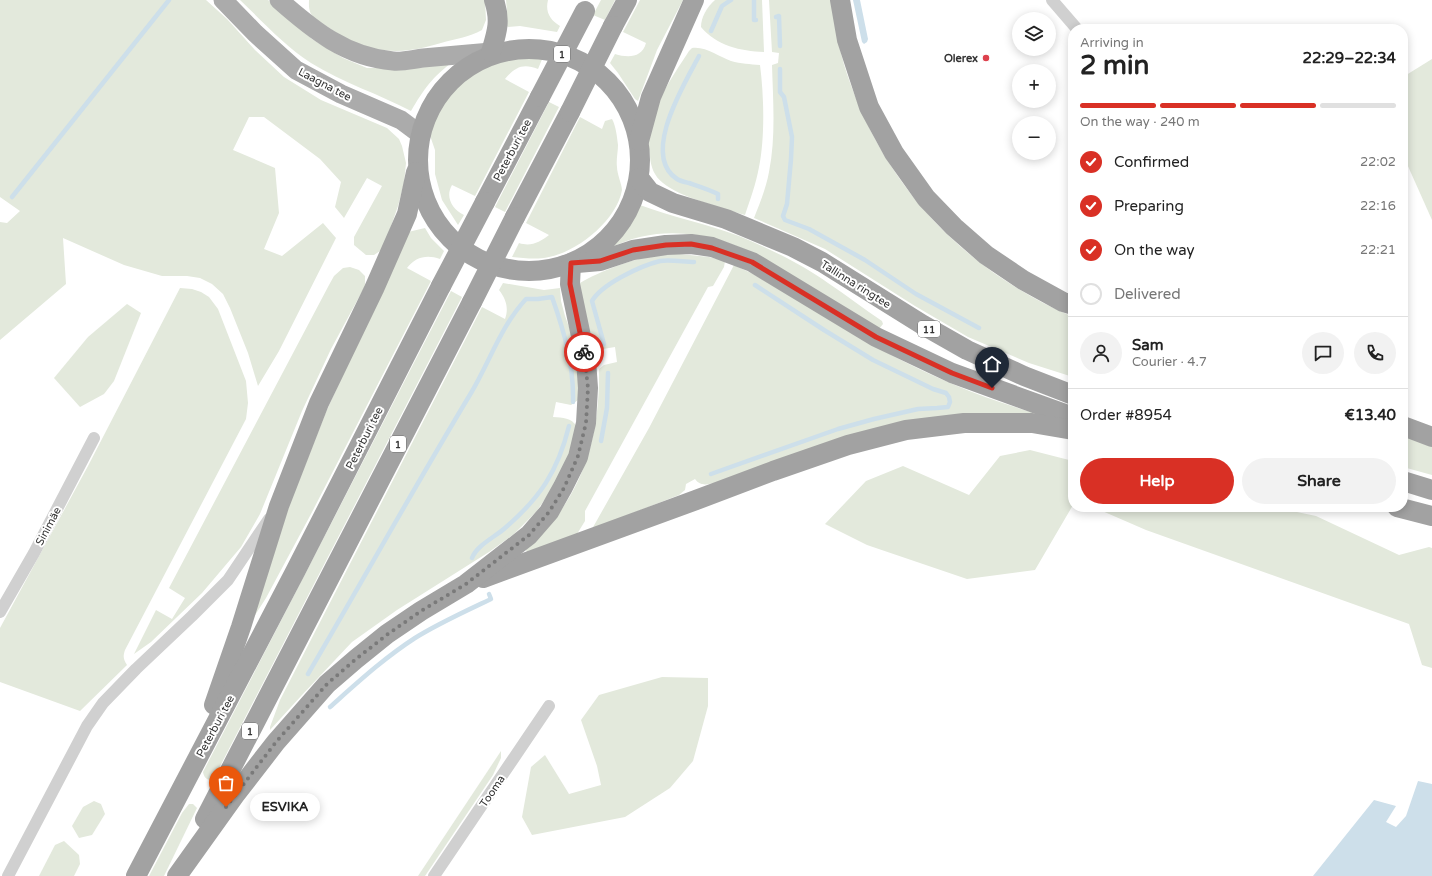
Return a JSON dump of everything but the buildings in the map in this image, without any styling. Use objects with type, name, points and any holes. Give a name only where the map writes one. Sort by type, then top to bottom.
[{"type":"highway","points":[[491,52],[499,24],[494,0]]},
{"type":"highway","name":"1","points":[[177,876],[627,0]]},
{"type":"highway","points":[[639,141],[651,97],[694,0]]},
{"type":"highway","points":[[840,0],[847,40],[869,107],[894,153],[926,198],[954,227],[986,256],[1023,280],[1068,304]]},
{"type":"highway","name":"Peterburi tee","points":[[136,876],[587,5]]},
{"type":"highway","points":[[184,784],[223,680],[279,506],[319,403],[374,289],[407,214],[418,166],[421,135],[431,108],[448,84],[491,52],[523,47],[555,52],[585,64],[610,84],[629,110],[639,141],[640,164],[639,178],[628,211],[613,234],[592,251],[571,263]]},
{"type":"highway","points":[[418,166],[422,192],[440,228],[467,252],[500,267],[536,271],[571,263],[600,261],[633,250],[666,245],[691,244],[712,248],[752,262],[876,337],[952,373],[1068,415]]},
{"type":"highway","name":"Tallinna ringtee","points":[[639,178],[650,192],[673,203],[726,219],[793,247],[822,262],[923,326],[967,350],[1024,376],[1068,393]]},
{"type":"highway","points":[[177,876],[235,795],[276,742],[327,684],[388,634],[421,611],[466,584],[529,535],[549,512],[564,488],[578,456],[586,423],[588,388],[586,360],[570,284],[571,263]]},
{"type":"highway","points":[[466,584],[773,471],[848,445],[906,430],[964,423],[1032,423],[1068,429]]},
{"type":"highway","points":[[1408,428],[1432,437]]},
{"type":"highway","points":[[1408,483],[1432,490]]},
{"type":"highway","points":[[1408,510],[1432,516]]},
{"type":"main road","name":"Laagna tee","points":[[223,0],[255,33],[296,70],[341,94],[401,120],[421,135]]},
{"type":"main road","points":[[279,0],[306,24],[328,38],[354,52],[373,58],[395,61],[491,52]]},
{"type":"street","points":[[1052,0],[1073,24]]},
{"type":"street","name":"Sinimäe","points":[[0,612],[94,438]]},
{"type":"street","points":[[8,876],[86,726],[103,702],[228,580],[279,506]]},
{"type":"street","name":"Tooma","points":[[434,876],[549,706]]},
{"type":"shaded area","points":[[0,0],[206,0],[227,19],[255,50],[284,77],[321,100],[387,128],[399,139],[406,163],[404,183],[398,206],[383,249],[374,255],[366,255],[354,245],[354,237],[382,186],[367,178],[344,218],[335,207],[341,182],[320,159],[264,117],[249,117],[233,150],[275,168],[279,213],[264,249],[282,256],[323,223],[336,238],[279,351],[258,386],[248,353],[230,308],[223,294],[212,284],[200,278],[187,276],[162,276],[124,265],[63,238],[66,284],[0,340],[0,222],[7,223],[20,211],[0,197]]},
{"type":"shaded area","points":[[240,0],[268,0],[312,39],[343,58],[367,68],[421,68],[452,59],[454,61],[440,72],[429,84],[411,111],[336,77],[311,63],[283,41]]},
{"type":"shaded area","points":[[309,0],[485,0],[486,20],[482,30],[467,36],[417,49],[398,51],[377,49],[356,43],[346,38],[313,17],[310,11]]},
{"type":"shaded area","points":[[506,0],[548,0],[547,8],[549,15],[553,21],[560,26],[557,32],[520,26],[508,27],[506,25]]},
{"type":"shaded area","points":[[601,0],[615,0],[605,20],[593,15]]},
{"type":"shaded area","points":[[640,0],[683,0],[657,50],[638,101],[635,99],[610,63],[615,54],[634,56],[641,52],[644,48],[646,43],[623,32]]},
{"type":"shaded area","points":[[715,0],[762,0],[764,52],[738,49],[722,43],[714,39],[701,27],[705,12]]},
{"type":"shaded area","points":[[769,0],[831,0],[839,47],[847,74],[863,115],[883,153],[906,188],[933,220],[964,249],[997,275],[1034,298],[1068,315],[1068,375],[1029,363],[968,337],[915,306],[825,249],[754,218],[766,184],[773,145],[774,118],[772,65],[778,63],[779,53],[772,52]]},
{"type":"shaded area","points":[[692,48],[707,50],[735,62],[760,65],[763,103],[761,155],[753,192],[745,215],[702,202],[679,193],[660,180],[652,168],[649,142],[650,128],[654,114],[673,75]]},
{"type":"shaded area","points":[[526,56],[543,57],[538,69],[528,66],[520,67],[505,79],[529,92],[475,196],[452,185],[450,189],[449,194],[453,206],[464,215],[458,225],[442,200],[435,174],[435,150],[427,127],[444,97],[466,76],[493,62]]},
{"type":"shaded area","points":[[1432,59],[1432,220],[1408,166],[1408,74]]},
{"type":"shaded area","points":[[549,102],[559,107],[505,212],[495,207]]},
{"type":"shaded area","points":[[580,117],[602,129],[605,121],[612,119],[618,145],[617,170],[622,190],[619,201],[604,223],[583,242],[572,249],[544,258],[512,257],[519,243],[535,243],[549,235],[526,223]]},
{"type":"shaded area","points":[[640,205],[739,236],[773,251],[818,276],[882,321],[883,324],[879,329],[765,259],[747,250],[708,237],[669,233],[649,235],[629,240],[610,248],[634,218]]},
{"type":"shaded area","points":[[425,228],[431,238],[444,251],[440,259],[426,257],[418,259],[407,268],[431,281],[311,514],[266,598],[252,620],[290,503],[326,412],[408,232]]},
{"type":"shaded area","points":[[680,254],[709,257],[725,261],[724,267],[713,286],[708,287],[585,511],[585,521],[577,534],[527,552],[526,550],[548,527],[564,506],[583,470],[594,431],[599,390],[599,369],[604,365],[617,362],[615,347],[597,350],[592,344],[580,296],[580,283],[607,270],[637,259],[656,255]]},
{"type":"shaded area","points":[[734,265],[753,274],[875,346],[911,365],[948,382],[987,397],[1045,416],[1009,414],[716,483],[702,484],[697,482],[695,479],[686,484],[685,490],[679,495],[592,529],[649,428]]},
{"type":"shaded area","points":[[350,267],[359,270],[365,276],[365,286],[331,349],[302,411],[260,514],[241,547],[202,593],[151,642],[134,654],[156,610],[172,619],[185,598],[169,588],[334,276],[343,268]]},
{"type":"shaded area","points":[[503,283],[544,290],[560,288],[561,301],[572,335],[580,376],[578,400],[571,405],[556,402],[553,417],[572,421],[577,427],[570,452],[559,479],[536,512],[514,534],[489,552],[397,610],[352,642],[270,730],[280,700],[482,307],[505,319],[507,311],[506,304],[499,290]]},
{"type":"shaded area","points":[[180,288],[192,289],[201,292],[209,297],[218,309],[246,381],[248,403],[246,419],[125,650],[124,658],[127,665],[80,711],[0,682],[0,628],[88,466]]},
{"type":"shaded area","points":[[451,291],[462,297],[214,778],[210,780],[207,779],[203,772]]},
{"type":"shaded area","points":[[127,304],[141,313],[114,381],[104,394],[80,407],[54,378],[88,337]]},
{"type":"shaded area","points":[[1408,437],[1432,445],[1432,475],[1408,468]]},
{"type":"shaded area","points":[[1030,450],[1068,460],[1069,512],[1035,570],[967,579],[867,545],[825,524],[866,481],[903,466],[969,495],[1000,456]]},
{"type":"shaded area","points":[[1105,512],[1297,512],[1316,516],[1399,555],[1429,547],[1432,548],[1432,668],[1422,665],[1409,624],[1146,530]]},
{"type":"shaded area","points":[[662,677],[708,678],[708,706],[693,761],[670,788],[625,817],[532,835],[522,817],[531,767],[545,755],[569,794],[601,785],[597,766],[581,720],[599,695]]},
{"type":"shaded area","points":[[501,751],[501,758],[493,775],[425,876],[418,876]]},
{"type":"shaded area","points":[[94,801],[101,804],[105,814],[92,835],[79,838],[72,826],[83,807]]},
{"type":"shaded area","points":[[189,804],[193,804],[197,808],[164,876],[149,876],[182,813]]},
{"type":"shaded area","points":[[64,841],[79,855],[80,864],[74,876],[39,876],[55,845]]},
{"type":"water","points":[[853,0],[860,0],[868,39],[864,44],[862,42]]},
{"type":"water","points":[[1418,781],[1432,784],[1432,876],[1313,876],[1374,800],[1396,806],[1386,822],[1396,827],[1406,816]]},
{"type":"waterway","points":[[12,197],[169,0]]},
{"type":"waterway","points":[[711,31],[722,6],[731,0]]},
{"type":"waterway","points":[[754,0],[754,20],[756,20]]},
{"type":"waterway","points":[[776,17],[779,16],[780,46]]},
{"type":"waterway","points":[[699,56],[676,100],[664,137],[663,153],[667,168],[677,179],[718,194],[718,199]]},
{"type":"waterway","points":[[780,69],[780,92],[784,97],[792,137],[787,204],[783,216],[785,220],[809,229],[865,260],[916,294],[979,328]]},
{"type":"waterway","points":[[604,344],[592,301],[604,288],[622,276],[652,263],[668,260],[694,262]]},
{"type":"waterway","points":[[711,474],[838,429],[918,409],[948,407],[950,402],[946,393],[933,389],[873,360],[755,285]]},
{"type":"waterway","points":[[308,674],[478,381],[503,332],[517,309],[526,299],[552,297],[570,361],[573,402]]},
{"type":"waterway","points":[[601,441],[607,408],[608,373]]},
{"type":"waterway","points":[[472,558],[478,549],[517,517],[538,494],[546,483],[559,457],[569,426]]},
{"type":"waterway","points":[[330,707],[392,654],[433,627],[491,599],[489,594]]},
{"type":"way so far","points":[[226,807],[276,742],[327,684],[388,634],[421,611],[466,584],[529,535],[549,512],[564,488],[578,456],[586,423],[588,388],[584,352]]},
{"type":"place","name":"Olerex","points":[[986,58]]},
{"type":"place","name":"ESVIKA","points":[[226,807]]},
{"type":"route","points":[[584,352],[570,284],[571,263],[600,261],[633,250],[666,245],[691,244],[712,248],[752,262],[876,337],[952,373],[992,388]]}]
